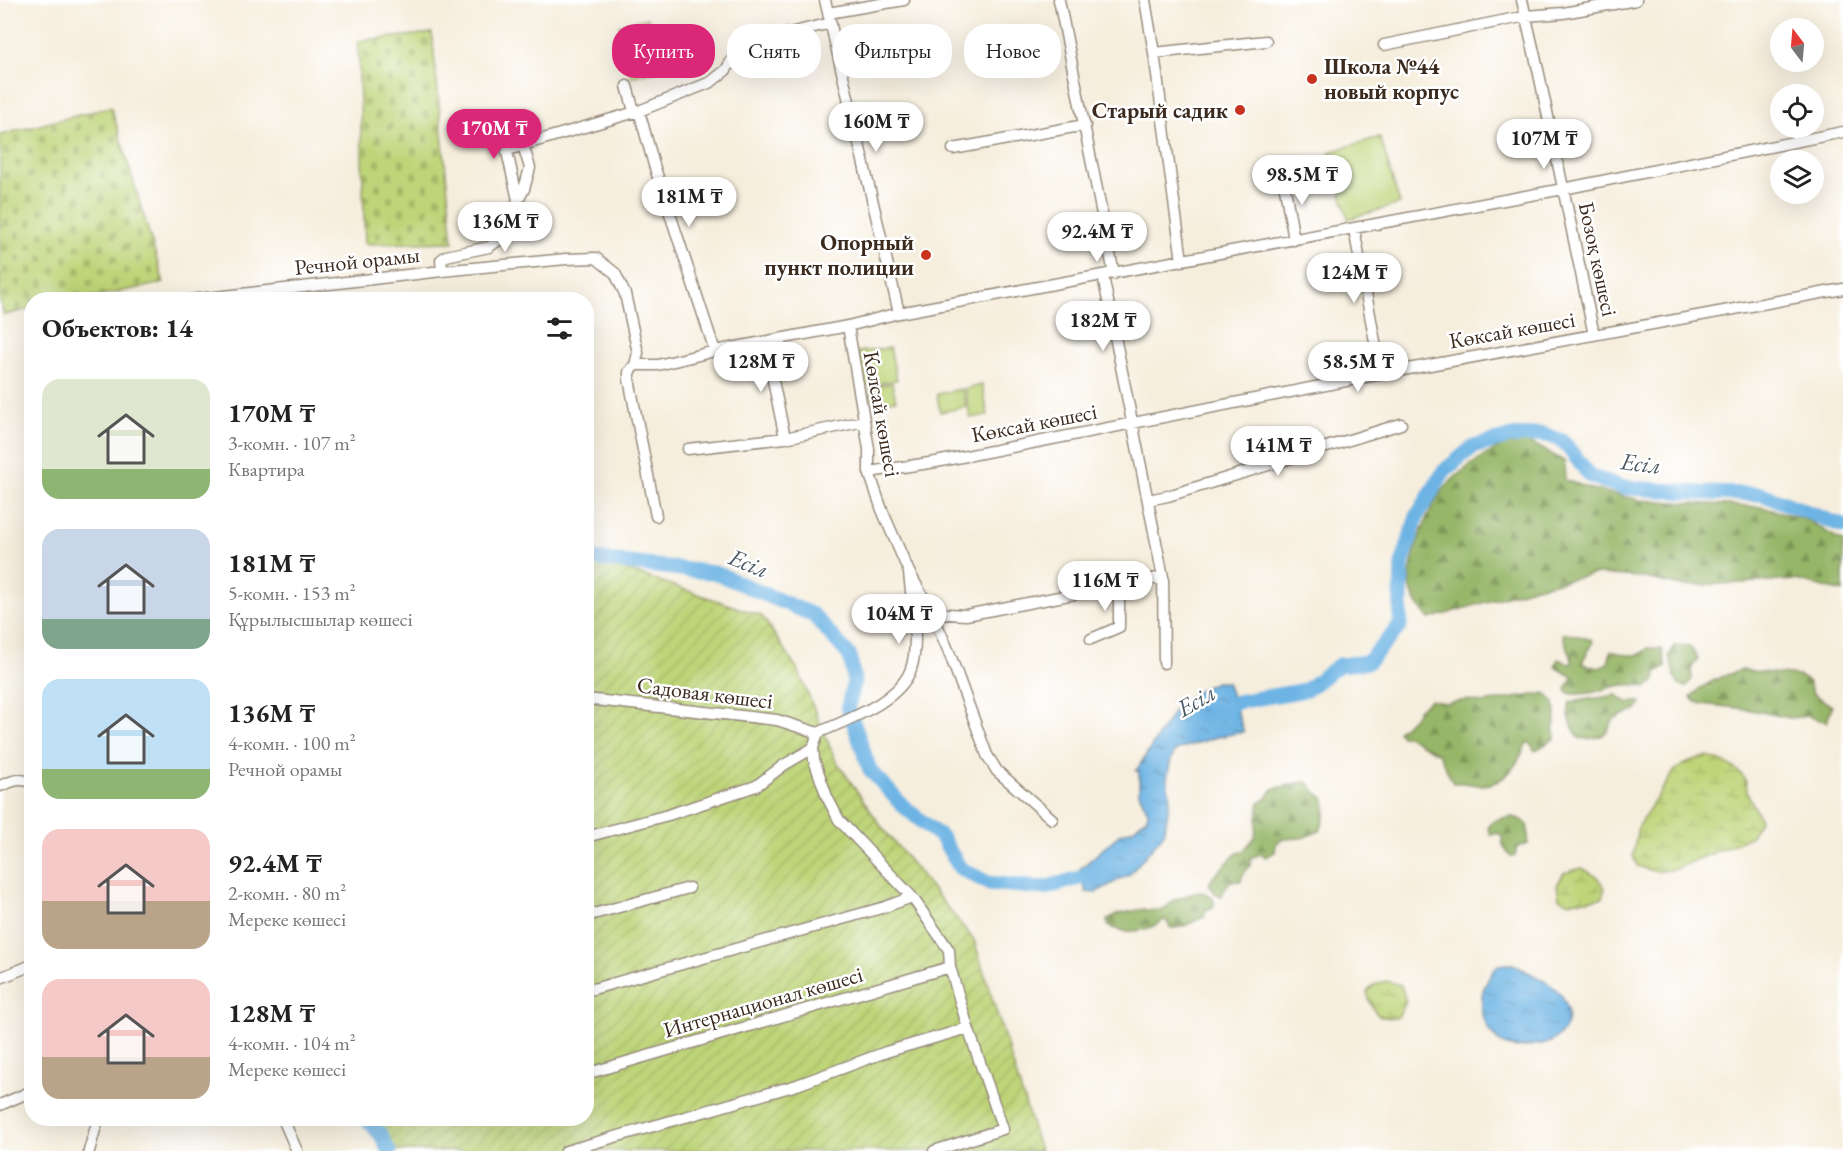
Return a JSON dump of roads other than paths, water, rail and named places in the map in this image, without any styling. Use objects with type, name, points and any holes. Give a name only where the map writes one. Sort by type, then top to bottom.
[{"type":"street","points":[[825,0],[899,313]]},
{"type":"street","points":[[518,200],[508,150],[636,111],[711,82],[726,70],[739,48],[753,42],[829,18],[904,0]]},
{"type":"street","points":[[1059,0],[1085,125],[1131,423],[1163,577],[1164,663]]},
{"type":"street","points":[[1145,0],[1182,261]]},
{"type":"street","name":"Бозоқ көшесі","points":[[1522,0],[1594,335]]},
{"type":"street","points":[[1384,45],[1526,16],[1563,13],[1636,0]]},
{"type":"street","points":[[1154,53],[1266,41]]},
{"type":"street","points":[[627,86],[715,351]]},
{"type":"street","points":[[953,148],[1085,125]]},
{"type":"street","points":[[634,365],[658,365],[715,351],[848,326],[899,313],[1563,189],[1843,132]]},
{"type":"street","points":[[442,272],[441,260],[446,256],[489,247],[503,237],[511,224],[512,212],[530,168],[523,145]]},
{"type":"street","points":[[1282,177],[1294,240]]},
{"type":"street","points":[[1354,229],[1382,374]]},
{"type":"street","name":"Речной орамы","points":[[261,292],[566,259],[596,258],[615,273],[625,294],[638,353],[629,372],[629,379],[656,516]]},
{"type":"street","name":"Көксай көшесі","points":[[869,471],[936,462],[1382,374],[1843,289]]},
{"type":"street","name":"Көлсай көшесі","points":[[848,326],[869,449],[869,471],[882,510],[909,572],[932,613],[964,689],[987,755],[997,771],[1052,819]]},
{"type":"street","points":[[765,342],[785,438]]},
{"type":"street","points":[[688,449],[785,438],[864,421]]},
{"type":"street","points":[[1148,500],[1168,496],[1401,424]]},
{"type":"street","points":[[909,572],[914,640],[911,668],[901,686],[867,711],[818,733],[813,748],[814,760],[827,797],[839,820],[912,897],[949,950],[950,967],[968,1028],[1003,1129],[934,1151]]},
{"type":"street","points":[[932,613],[966,615],[1163,577]]},
{"type":"street","points":[[1091,639],[1119,627],[1119,585]]},
{"type":"street","name":"Садовая көшесі","points":[[594,700],[777,720],[818,733]]},
{"type":"street","points":[[594,835],[668,815],[756,786],[784,765],[813,748]]},
{"type":"street","points":[[0,786],[13,780],[24,779]]},
{"type":"street","points":[[594,914],[689,888]]},
{"type":"street","points":[[594,989],[912,897]]},
{"type":"street","name":"Интернационал көшесі","points":[[594,1072],[950,967]]},
{"type":"street","points":[[0,978],[24,968]]},
{"type":"street","points":[[566,1151],[797,1085],[886,1052],[968,1028]]},
{"type":"street","points":[[0,1105],[24,1094]]},
{"type":"street","points":[[89,1151],[96,1126]]},
{"type":"street","points":[[286,1126],[297,1151]]},
{"type":"water","points":[[1216,682],[1227,682],[1244,732],[1217,737],[1176,750],[1171,759],[1167,779],[1170,799],[1164,834],[1130,874],[1095,893],[1086,892],[1080,869],[1120,834],[1133,829],[1147,817],[1148,812],[1139,793],[1139,771],[1136,771],[1175,709],[1196,692]]},
{"type":"water","points":[[1513,964],[1551,985],[1564,1000],[1567,1010],[1566,1025],[1559,1036],[1548,1043],[1521,1048],[1510,1047],[1501,1043],[1488,1028],[1482,1007],[1483,989],[1496,967]]},
{"type":"waterway","name":"Есіл","points":[[1216,714],[1237,702],[1306,690],[1339,665],[1368,662],[1400,626],[1402,564],[1417,516],[1444,471],[1473,447],[1509,437],[1543,434],[1563,441],[1590,476],[1621,487],[1700,493],[1762,494],[1843,526]]},
{"type":"waterway","name":"Есіл","points":[[594,559],[716,573],[813,615],[850,656],[854,681],[848,707],[870,770],[903,806],[942,838],[960,868],[988,883],[1044,888],[1101,872]]},
{"type":"waterway","name":"Есіл","points":[[373,1126],[381,1135],[389,1151]]},
{"type":"place","name":"Школа №44 новый корпус","points":[[1312,79]]},
{"type":"place","name":"Старый садик","points":[[1240,110]]},
{"type":"place","name":"Опорный пункт полиции","points":[[926,255]]}]
